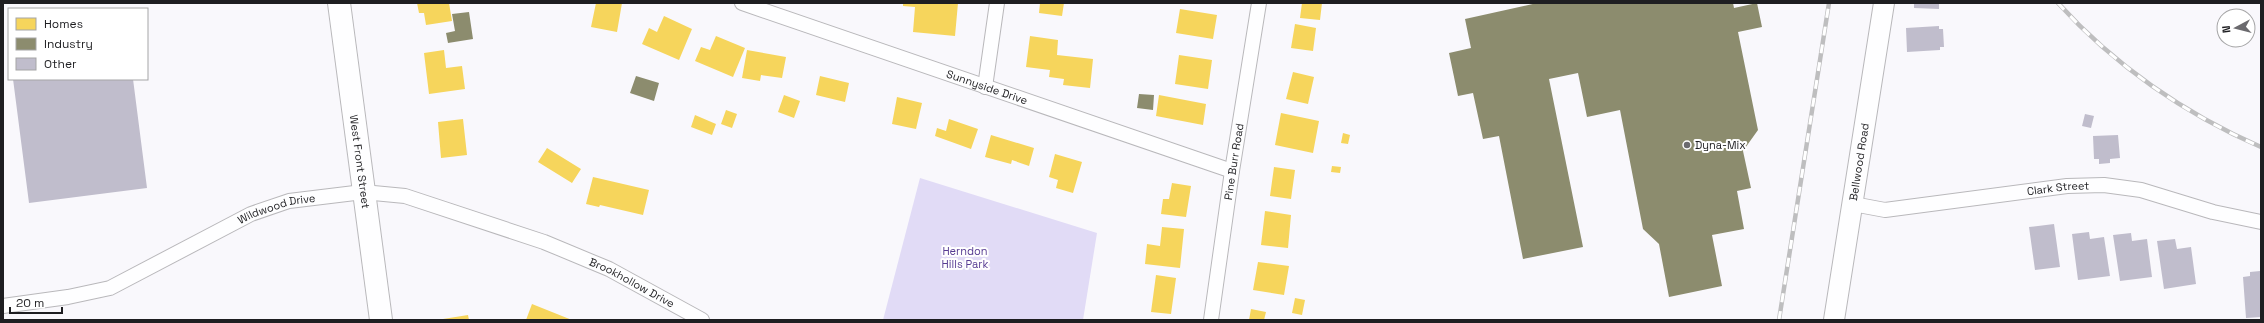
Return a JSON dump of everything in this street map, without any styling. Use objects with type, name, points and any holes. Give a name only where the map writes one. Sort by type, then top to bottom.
[{"type":"main road","name":"West Front Street","points":[[339,3],[381,320]]},
{"type":"street","name":"Sunnyside Drive","points":[[742,3],[1232,171]]},
{"type":"street","points":[[985,87],[997,3]]},
{"type":"street","name":"Pine Burr Road","points":[[1211,320],[1232,171],[1259,3]]},
{"type":"street","name":"Bellwood Road","points":[[1834,320],[1884,3]]},
{"type":"street","name":"Clark Street","points":[[1853,204],[1885,210],[2067,186],[2104,185],[2140,190],[2213,212],[2261,222]]},
{"type":"street","name":"Wildwood Drive","points":[[3,306],[68,297],[110,288],[251,214],[270,207],[318,196],[363,192],[405,196],[559,248]]},
{"type":"street","name":"Brookhollow Drive","points":[[559,248],[609,269],[702,320]]},
{"type":"green space","name":"Herndon Hills Park","points":[[920,178],[1097,233],[1083,320],[883,320]]},
{"type":"building: Homes","points":[[417,3],[449,3],[452,21],[426,25],[424,13],[419,13]]},
{"type":"building: Homes","points":[[596,3],[622,3],[617,32],[591,27]]},
{"type":"building: Homes","points":[[903,3],[958,3],[955,36],[913,32],[915,7],[903,6]]},
{"type":"building: Homes","points":[[1040,3],[1064,3],[1062,16],[1039,13]]},
{"type":"building: Homes","points":[[1302,3],[1322,3],[1320,20],[1300,18]]},
{"type":"building: Homes","points":[[1180,9],[1217,15],[1213,39],[1176,33]]},
{"type":"building: Homes","points":[[664,16],[692,29],[679,60],[642,44],[649,28],[657,32]]},
{"type":"building: Homes","points":[[1295,24],[1316,28],[1313,51],[1291,48]]},
{"type":"building: Homes","points":[[716,36],[745,48],[733,77],[695,61],[701,47],[710,50]]},
{"type":"building: Homes","points":[[1030,36],[1058,40],[1057,55],[1093,59],[1090,88],[1063,85],[1064,79],[1049,77],[1050,70],[1026,67]]},
{"type":"building: Homes","points":[[444,50],[446,68],[462,66],[465,89],[429,94],[424,53]]},
{"type":"building: Homes","points":[[747,50],[786,57],[782,78],[761,75],[760,81],[742,78]]},
{"type":"building: Homes","points":[[1179,55],[1212,60],[1208,89],[1175,84]]},
{"type":"building: Homes","points":[[1293,72],[1314,77],[1308,104],[1286,99]]},
{"type":"building: Homes","points":[[820,76],[849,83],[845,102],[816,95]]},
{"type":"building: Homes","points":[[784,95],[800,101],[794,118],[778,112]]},
{"type":"building: Homes","points":[[1159,95],[1206,104],[1203,125],[1156,116]]},
{"type":"building: Homes","points":[[897,97],[922,103],[916,129],[892,124]]},
{"type":"building: Homes","points":[[726,110],[737,114],[732,128],[721,124]]},
{"type":"building: Homes","points":[[1281,113],[1319,121],[1313,153],[1275,145]]},
{"type":"building: Homes","points":[[695,115],[716,124],[712,135],[691,127]]},
{"type":"building: Homes","points":[[463,119],[467,155],[441,158],[438,122]]},
{"type":"building: Homes","points":[[949,119],[978,129],[971,149],[935,136],[937,128],[946,131]]},
{"type":"building: Homes","points":[[1343,133],[1350,135],[1348,144],[1341,143]]},
{"type":"building: Homes","points":[[991,135],[1034,148],[1029,166],[1012,160],[1011,164],[985,157]]},
{"type":"building: Homes","points":[[547,148],[581,169],[572,183],[538,162]]},
{"type":"building: Homes","points":[[1055,154],[1082,162],[1073,193],[1056,188],[1058,180],[1049,177]]},
{"type":"building: Homes","points":[[1332,166],[1341,167],[1340,173],[1331,172]]},
{"type":"building: Homes","points":[[1274,167],[1295,170],[1291,199],[1270,196]]},
{"type":"building: Homes","points":[[593,177],[649,190],[643,215],[600,205],[599,207],[586,204]]},
{"type":"building: Homes","points":[[1172,183],[1191,186],[1186,217],[1161,214],[1163,199],[1169,199]]},
{"type":"building: Homes","points":[[1265,211],[1291,215],[1288,248],[1261,245]]},
{"type":"building: Homes","points":[[1162,227],[1184,229],[1180,268],[1145,264],[1147,244],[1160,246]]},
{"type":"building: Homes","points":[[1258,262],[1289,266],[1284,295],[1253,290]]},
{"type":"building: Homes","points":[[1156,275],[1176,278],[1171,314],[1151,312]]},
{"type":"building: Homes","points":[[1295,298],[1305,300],[1302,315],[1292,313]]},
{"type":"building: Homes","points":[[532,304],[572,320],[526,320]]},
{"type":"building: Homes","points":[[1251,309],[1266,312],[1264,320],[1249,320]]},
{"type":"building: Homes","points":[[468,315],[469,320],[443,320],[443,319]]},
{"type":"building: Industry","name":"Dyna-Mix","points":[[1537,3],[1733,3],[1734,8],[1757,3],[1762,27],[1738,32],[1758,130],[1743,151],[1751,188],[1737,191],[1744,229],[1712,235],[1722,286],[1669,297],[1659,244],[1643,229],[1620,110],[1587,117],[1578,73],[1549,79],[1583,247],[1523,259],[1499,136],[1483,139],[1473,93],[1458,96],[1449,53],[1471,48],[1465,19]]},
{"type":"building: Industry","points":[[469,12],[473,39],[448,43],[446,33],[455,31],[452,14]]},
{"type":"building: Industry","points":[[636,76],[659,83],[654,101],[630,93]]},
{"type":"building: Industry","points":[[1139,94],[1154,95],[1153,110],[1137,108]]},
{"type":"building: Other","points":[[1914,3],[1939,3],[1939,9],[1914,8]]},
{"type":"building: Other","points":[[1939,26],[1939,29],[1943,29],[1944,47],[1940,47],[1940,50],[1907,52],[1906,28]]},
{"type":"building: Other","points":[[13,80],[133,80],[147,188],[29,203]]},
{"type":"building: Other","points":[[2085,114],[2094,116],[2091,128],[2082,126]]},
{"type":"building: Other","points":[[2118,135],[2120,158],[2110,159],[2110,163],[2099,164],[2099,159],[2094,159],[2093,136]]},
{"type":"building: Other","points":[[2054,224],[2060,267],[2035,270],[2029,227]]},
{"type":"building: Other","points":[[2089,232],[2090,239],[2104,237],[2110,276],[2078,280],[2072,234]]},
{"type":"building: Other","points":[[2131,233],[2132,241],[2147,239],[2152,277],[2120,281],[2113,235]]},
{"type":"building: Other","points":[[2175,239],[2177,249],[2191,247],[2196,284],[2164,289],[2157,241]]},
{"type":"building: Other","points":[[2260,271],[2261,317],[2246,318],[2243,277],[2250,276],[2250,272]]},
{"type":"railway","points":[[1779,320],[1829,3]]},
{"type":"railway","points":[[2058,3],[2103,47],[2152,86],[2205,119],[2261,147]]},
{"type":"place","name":"Dyna-Mix","points":[[1687,145]]}]
